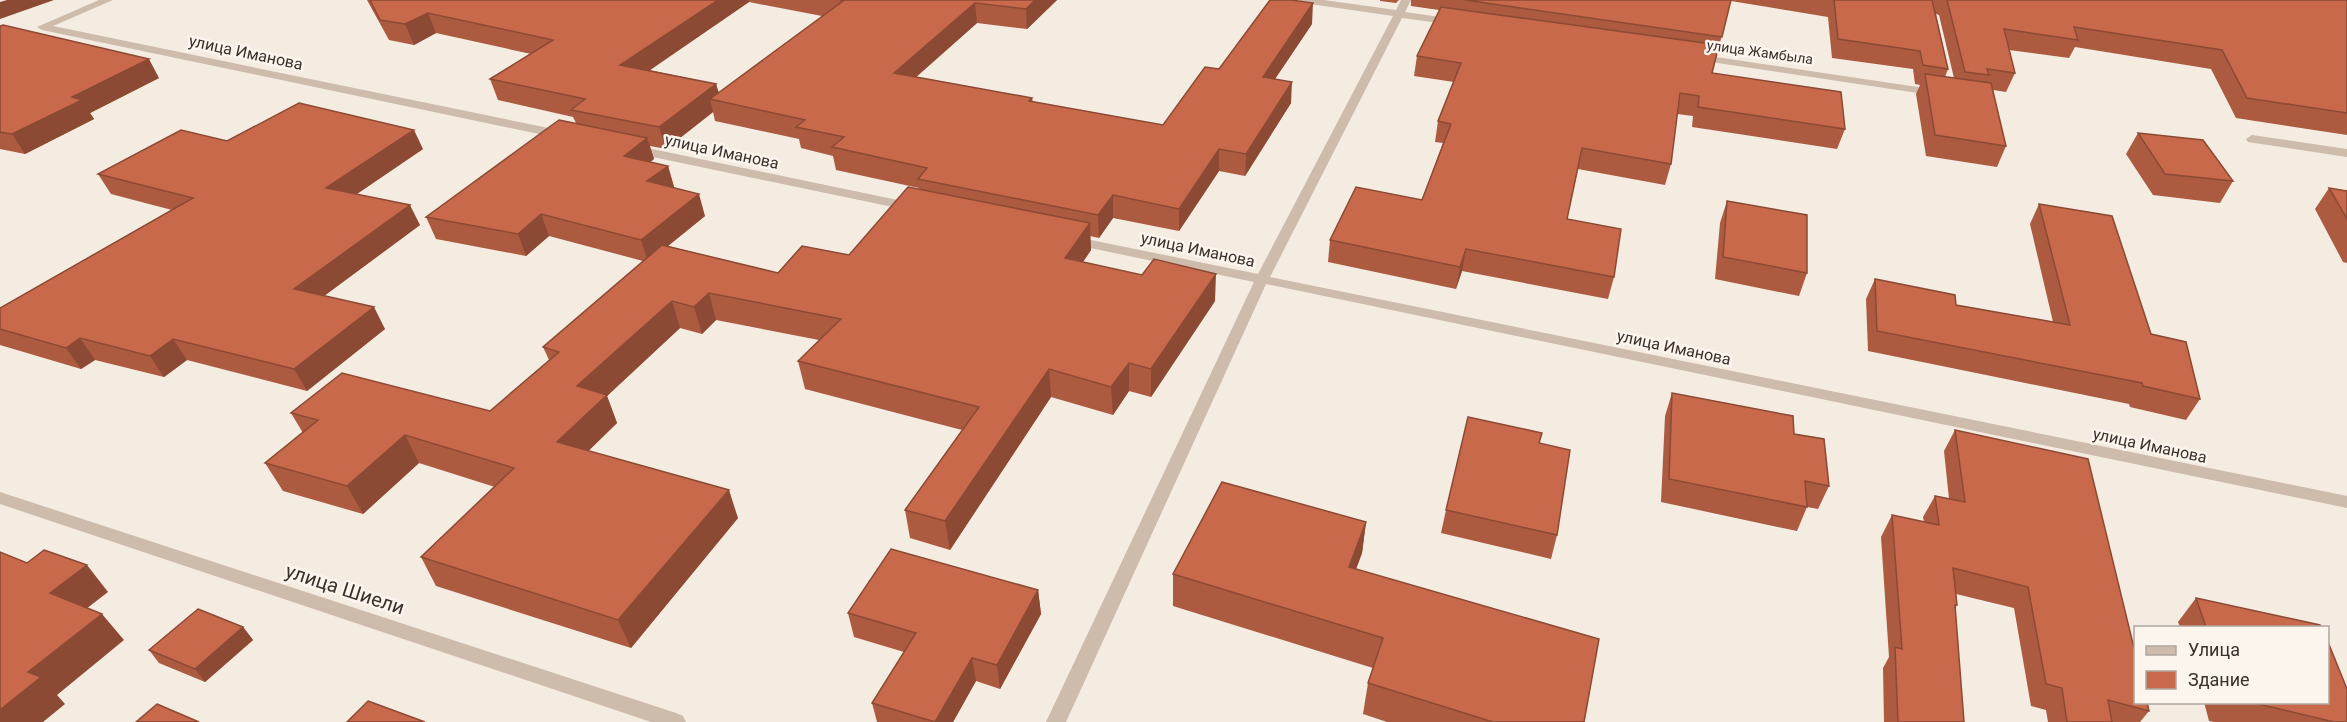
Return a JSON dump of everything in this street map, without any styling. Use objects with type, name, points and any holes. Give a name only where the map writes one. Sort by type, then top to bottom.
[{"type":"street","name":"улица Иманова","points":[[108,0],[38,29],[582,139]]},
{"type":"street","points":[[1303,0],[1402,7],[1468,24]]},
{"type":"street","points":[[1056,722],[1262,279],[1402,7]]},
{"type":"street","name":"улица Жамбыла","points":[[1680,55],[1950,95]]},
{"type":"street","points":[[2252,139],[2347,153]]},
{"type":"street","name":"улица Иманова","points":[[617,146],[922,209]]},
{"type":"street","name":"улица Иманова","points":[[1062,238],[2347,502]]},
{"type":"street","name":"улица Шиели","points":[[0,498],[676,722]]},
{"type":"building","points":[[370,0],[718,0],[620,65],[716,84],[659,127],[571,110],[585,99],[490,79],[553,40],[428,13],[405,24],[380,20]]},
{"type":"building","points":[[840,0],[1035,0],[1026,9],[975,3],[894,73],[1032,98],[1029,101],[1163,125],[1205,67],[1219,69],[1270,0],[1313,3],[1263,77],[1292,82],[1246,154],[1219,149],[1179,209],[1113,195],[1098,215],[918,179],[927,168],[832,147],[844,137],[796,127],[805,120],[710,99],[843,1]]},
{"type":"building","points":[[1465,0],[1731,0],[1722,37]]},
{"type":"building","points":[[1834,0],[1932,0],[1948,69],[1923,65],[1920,51],[1838,39]]},
{"type":"building","points":[[1947,0],[2347,0],[2347,113],[2247,98],[2222,50],[2074,27],[2078,40],[2004,29],[2015,73],[1987,69],[1989,75],[1965,72]]},
{"type":"building","points":[[1441,7],[1719,45],[1712,73],[1841,92],[1845,129],[1698,107],[1699,96],[1680,93],[1671,164],[1582,148],[1567,219],[1621,229],[1614,277],[1466,249],[1460,267],[1330,240],[1356,187],[1422,200],[1451,124],[1438,121],[1461,63],[1417,56]]},
{"type":"building","points":[[0,26],[149,59],[72,97],[82,100],[12,134],[0,132]]},
{"type":"building","points":[[1925,74],[1991,83],[2006,146],[1935,135]]},
{"type":"building","points":[[299,103],[414,130],[326,188],[410,205],[294,289],[374,307],[294,369],[173,339],[150,356],[80,338],[66,348],[0,329],[0,308],[193,198],[98,174],[181,130],[227,141]]},
{"type":"building","points":[[559,120],[647,138],[624,156],[668,166],[647,181],[699,194],[641,240],[541,214],[518,234],[426,217]]},
{"type":"building","points":[[2138,133],[2203,140],[2233,181],[2165,174]]},
{"type":"building","points":[[908,187],[1090,223],[1065,258],[1142,275],[1154,259],[1216,274],[1151,369],[1129,363],[1111,387],[1049,369],[945,521],[905,510],[979,407],[798,361],[841,319],[709,293],[694,307],[672,301],[577,386],[607,395],[557,442],[729,490],[618,620],[421,557],[514,468],[405,435],[347,486],[265,463],[318,420],[291,413],[342,373],[490,411],[559,352],[543,347],[662,245],[778,273],[802,246],[849,255]]},
{"type":"building","points":[[2329,188],[2347,191],[2347,219]]},
{"type":"building","points":[[1727,201],[1807,215],[1807,273],[1723,257]]},
{"type":"building","points":[[2039,204],[2112,216],[2151,334],[2186,342],[2200,399],[2143,386],[2142,383],[1877,331],[1875,279],[1955,295],[1956,305],[2070,325]]},
{"type":"building","points":[[1672,393],[1793,416],[1794,434],[1824,439],[1829,486],[1805,481],[1807,507],[1669,479]]},
{"type":"building","points":[[1468,417],[1542,433],[1539,443],[1570,450],[1557,535],[1446,510]]},
{"type":"building","points":[[1955,430],[2088,459],[2134,648],[2134,704],[2147,704],[2149,711],[2108,700],[2112,722],[2067,722],[2062,688],[2046,684],[2028,587],[1953,568],[1964,722],[1898,722],[1895,647],[1902,649],[1892,515],[1939,525],[1935,496],[1965,502]]},
{"type":"building","points":[[1222,482],[1366,522],[1349,567],[1599,639],[1584,722],[1493,722],[1368,683],[1383,638],[1173,574]]},
{"type":"building","points":[[891,549],[1038,590],[997,665],[972,658],[935,722],[872,703],[916,633],[848,613]]},
{"type":"building","points":[[44,550],[87,565],[50,593],[102,614],[28,672],[41,677],[0,710],[0,552],[27,563]]},
{"type":"building","points":[[2196,598],[2320,626],[2206,626]]},
{"type":"building","points":[[198,609],[243,627],[195,669],[149,650]]},
{"type":"building","points":[[2329,644],[2347,689],[2347,722],[2334,722],[2258,704],[2329,704]]},
{"type":"building","points":[[368,701],[425,722],[347,722]]},
{"type":"building","points":[[157,704],[199,722],[136,722]]}]
